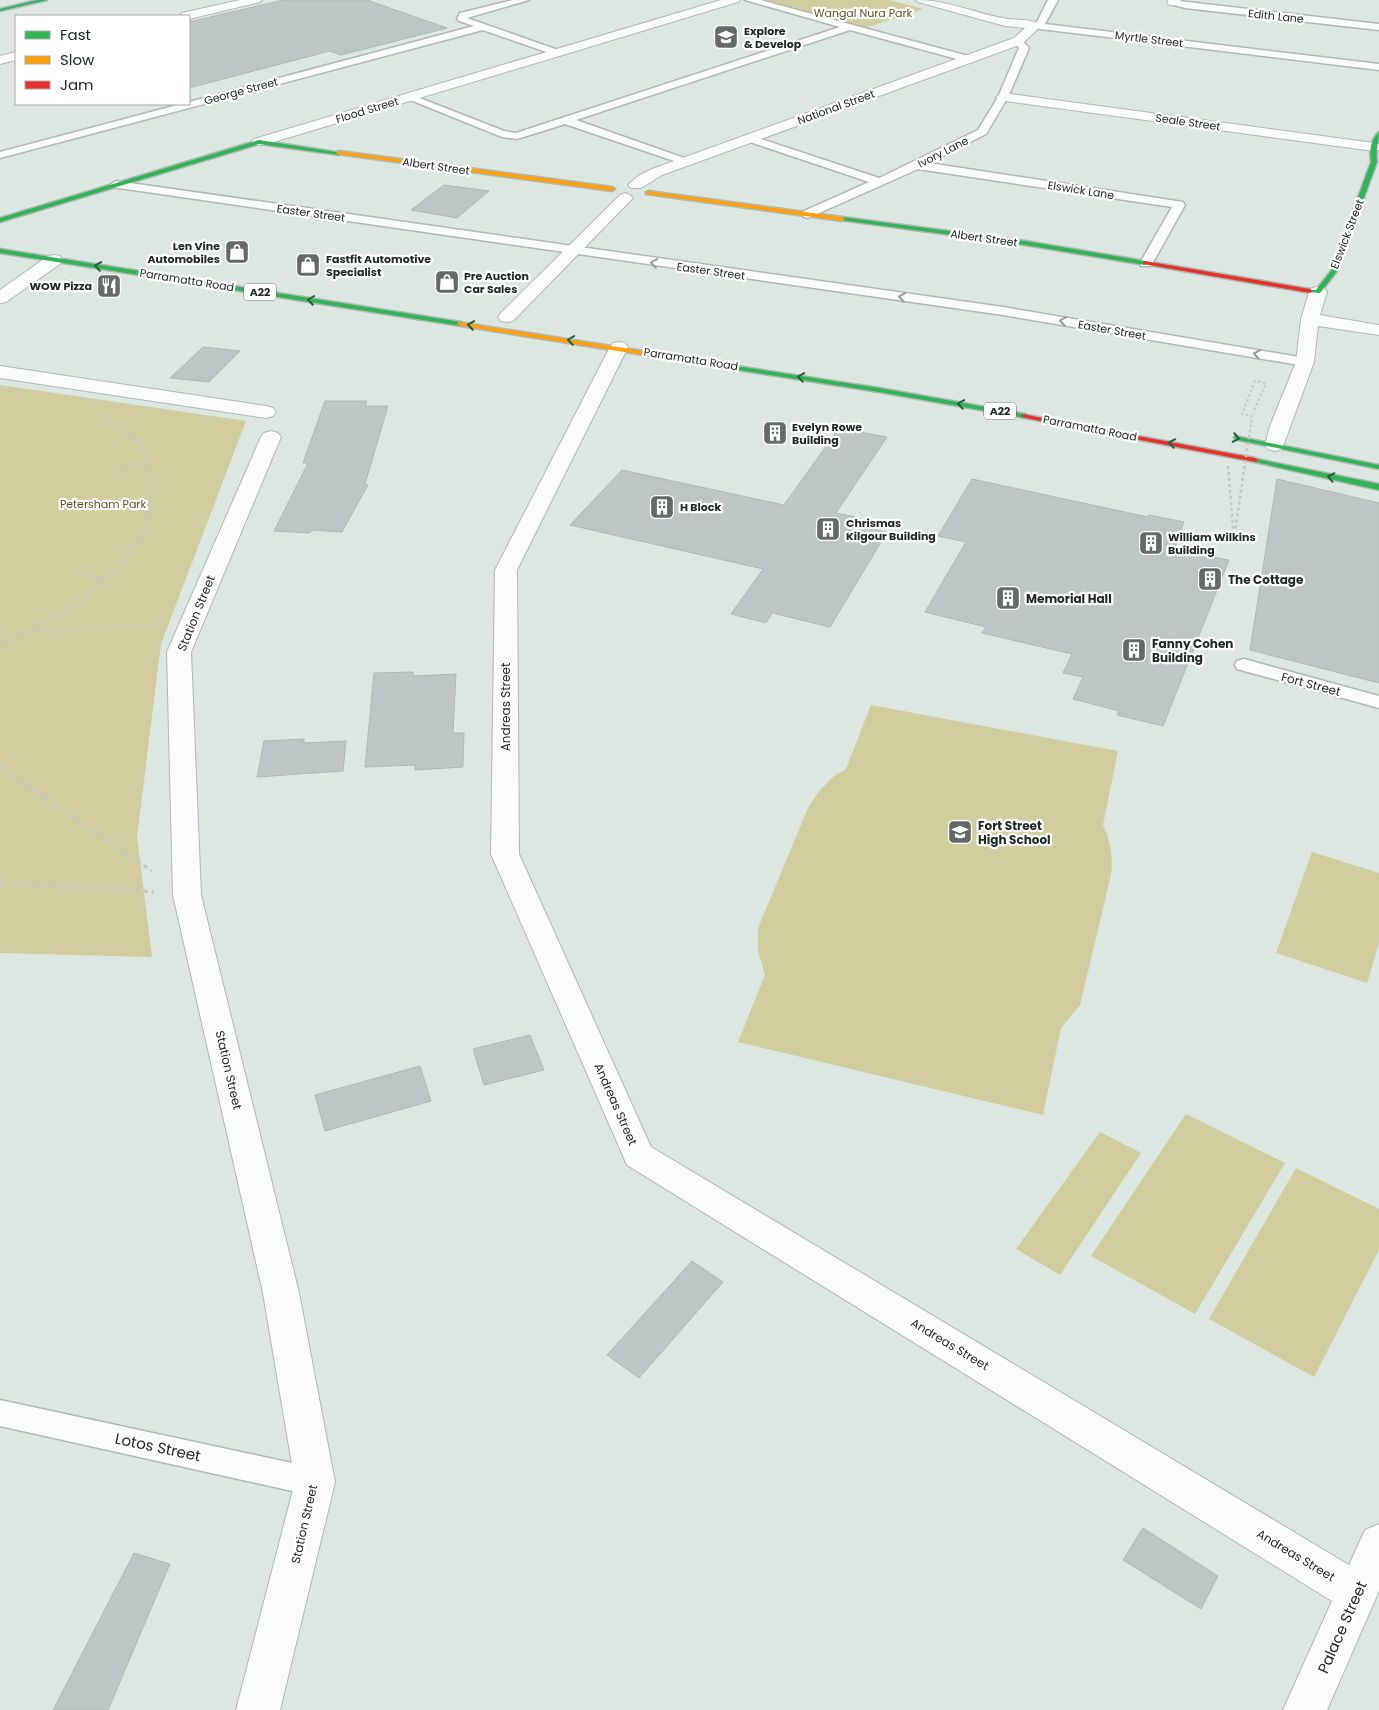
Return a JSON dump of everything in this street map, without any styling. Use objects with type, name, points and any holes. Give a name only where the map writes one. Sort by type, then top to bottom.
[{"type":"main road","points":[[0,10],[45,0]]},
{"type":"main road","name":"Elswick Street","points":[[1318,292],[1334,271],[1374,162],[1372,151],[1377,141]]},
{"type":"main road","name":"Flood Street","points":[[0,220],[259,142]]},
{"type":"main road","name":"Albert Street","points":[[259,142],[618,193]]},
{"type":"main road","points":[[622,185],[636,185],[646,188],[648,193],[636,198],[618,193],[622,185]]},
{"type":"main road","name":"Albert Street","points":[[648,193],[1025,244],[1318,292]]},
{"type":"main road","name":"Parramatta Road","points":[[0,251],[619,348],[978,407],[1198,448],[1379,487]]},
{"type":"main road","points":[[502,316],[524,320]]},
{"type":"main road","points":[[1227,436],[1379,467]]},
{"type":"street","points":[[190,15],[256,0]]},
{"type":"street","name":"Myrtle Street","points":[[922,0],[1005,22],[1035,26]]},
{"type":"street","name":"Flood Street","points":[[259,142],[558,53],[723,1]]},
{"type":"street","name":"National Street","points":[[636,185],[642,179],[748,138],[1018,41],[1035,26]]},
{"type":"street","points":[[0,60],[15,56]]},
{"type":"street","name":"Seale Street","points":[[1003,97],[1377,141]]},
{"type":"street","points":[[502,316],[573,251],[618,193]]},
{"type":"street","points":[[0,298],[54,260]]},
{"type":"street","name":"Elswick Street","points":[[1275,445],[1280,426],[1306,362],[1310,319],[1318,292]]},
{"type":"street","points":[[1310,319],[1379,330]]},
{"type":"street","name":"Andreas Street","points":[[619,348],[506,570],[505,854],[639,1156],[1357,1593]]},
{"type":"street","points":[[0,372],[266,412]]},
{"type":"street","name":"Station Street","points":[[258,1710],[315,1482],[281,1293],[187,895],[179,652],[271,437]]},
{"type":"street","name":"Palace Street","points":[[1305,1710],[1379,1544]]},
{"type":"lane","points":[[524,0],[463,15],[462,19],[558,53]]},
{"type":"lane","points":[[750,0],[968,59]]},
{"type":"lane","points":[[1035,26],[1041,24],[1053,0]]},
{"type":"lane","name":"Edith Lane","points":[[1174,1],[1184,5],[1379,27]]},
{"type":"lane","points":[[408,97],[512,136],[517,136],[850,26]]},
{"type":"lane","name":"Myrtle Street","points":[[1035,26],[1379,67]]},
{"type":"lane","name":"George Street","points":[[190,104],[482,27]]},
{"type":"lane","name":"Ivory Lane","points":[[808,214],[917,165],[982,132],[1003,97],[1024,48],[1018,41]]},
{"type":"lane","name":"George Street","points":[[0,154],[186,105]]},
{"type":"lane","points":[[565,120],[686,162]]},
{"type":"lane","points":[[748,138],[879,182]]},
{"type":"lane","name":"Elswick Lane","points":[[917,165],[1179,205],[1146,264]]},
{"type":"lane","name":"Easter Street","points":[[116,185],[1004,312],[1306,362]]},
{"type":"lane","name":"Fort Street","points":[[1244,665],[1379,702]]},
{"type":"lane","name":"Lotos Street","points":[[0,1413],[315,1482]]},
{"type":"path","points":[[1228,466],[1234,539],[1252,416],[1242,414],[1255,381],[1266,383],[1253,413]]},
{"type":"path","points":[[0,646],[34,630],[124,562],[146,528],[150,498],[150,470],[137,439],[103,417],[95,414]]},
{"type":"path","points":[[120,468],[147,463]]},
{"type":"path","points":[[75,573],[104,578]]},
{"type":"path","points":[[34,630],[190,626]]},
{"type":"path","points":[[0,765],[4,770],[187,895]]},
{"type":"path","points":[[0,882],[187,895]]},
{"type":"green space","name":"Wangal Nura Park","points":[[762,0],[889,0],[923,9],[865,28]]},
{"type":"green space","name":"Petersham Park","points":[[0,385],[246,421],[161,644],[137,837],[152,957],[0,953]]},
{"type":"green space","points":[[871,705],[1118,751],[1103,825],[1111,850],[1111,875],[1080,1005],[1061,1028],[1043,1115],[738,1042],[765,975],[758,951],[758,928],[808,808],[819,791],[834,776],[846,769]]},
{"type":"green space","points":[[1312,852],[1379,873],[1379,943],[1367,983],[1276,953]]},
{"type":"green space","points":[[1186,1114],[1285,1163],[1195,1314],[1091,1256]]},
{"type":"green space","points":[[1100,1132],[1141,1153],[1060,1275],[1016,1249]]},
{"type":"green space","points":[[1296,1168],[1379,1209],[1379,1250],[1314,1377],[1209,1319]]},
{"type":"building","points":[[283,0],[367,0],[447,28],[341,55],[330,51],[190,88],[190,22]]},
{"type":"building","points":[[444,185],[489,191],[457,218],[411,210]]},
{"type":"building","points":[[203,347],[240,351],[209,382],[170,378]]},
{"type":"building","points":[[325,401],[367,401],[365,406],[388,406],[365,484],[368,485],[342,532],[312,530],[310,533],[274,531],[308,463],[303,463]]},
{"type":"building","points":[[839,428],[887,437],[836,513],[855,517],[850,524],[887,532],[830,627],[772,613],[766,623],[731,614],[763,569],[570,525],[622,470],[784,505]]},
{"type":"building","points":[[972,479],[1148,517],[1149,515],[1184,522],[1174,550],[1229,560],[1163,726],[1117,715],[1119,711],[1073,699],[1083,677],[1063,673],[1072,654],[982,633],[986,627],[925,612],[966,542],[938,536]]},
{"type":"building","points":[[1277,479],[1379,503],[1379,683],[1250,650]]},
{"type":"building","points":[[413,672],[413,676],[456,674],[453,733],[464,733],[463,767],[415,770],[415,765],[365,767],[374,673]]},
{"type":"building","points":[[304,739],[304,743],[346,741],[343,771],[257,777],[264,741]]},
{"type":"building","points":[[530,1035],[544,1070],[484,1085],[473,1049]]},
{"type":"building","points":[[420,1066],[431,1101],[325,1131],[315,1095]]},
{"type":"building","points":[[692,1261],[723,1282],[639,1378],[607,1355]]},
{"type":"building","points":[[1143,1528],[1218,1576],[1201,1609],[1123,1560]]},
{"type":"building","points":[[134,1553],[170,1564],[108,1710],[53,1710]]},
{"type":"traffic: fast","points":[[0,10],[45,0]]},
{"type":"traffic: fast","points":[[1310,291],[1318,292],[1334,271],[1374,162],[1372,151],[1379,134]]},
{"type":"traffic: fast","points":[[0,220],[259,142],[339,153]]},
{"type":"traffic: fast","points":[[842,219],[1025,243],[1145,263]]},
{"type":"traffic: fast","points":[[0,251],[461,324]]},
{"type":"traffic: fast","points":[[700,362],[879,390],[1025,416]]},
{"type":"traffic: fast","points":[[1238,438],[1379,467]]},
{"type":"traffic: fast","points":[[1255,460],[1379,487]]},
{"type":"traffic: slow","points":[[339,153],[612,189]]},
{"type":"traffic: slow","points":[[648,193],[842,219]]},
{"type":"traffic: slow","points":[[461,324],[700,362]]},
{"type":"traffic: jam","points":[[1145,263],[1310,291]]},
{"type":"traffic: jam","points":[[1025,416],[1255,460]]},
{"type":"place","name":"Explore & Develop","points":[[726,37]]},
{"type":"place","name":"Len Vine Automobiles","points":[[237,252]]},
{"type":"place","name":"Fastfit Automotive Specialist","points":[[308,265]]},
{"type":"place","name":"Pre Auction Car Sales","points":[[447,282]]},
{"type":"place","name":"WOW Pizza","points":[[109,286]]},
{"type":"place","name":"Evelyn Rowe Building","points":[[775,433]]},
{"type":"place","name":"H Block","points":[[662,507]]},
{"type":"place","name":"Chrismas Kilgour Building","points":[[828,529]]},
{"type":"place","name":"William Wilkins Building","points":[[1151,543]]},
{"type":"place","name":"The Cottage","points":[[1210,579]]},
{"type":"place","name":"Memorial Hall","points":[[1008,598]]},
{"type":"place","name":"Fanny Cohen Building","points":[[1134,650]]},
{"type":"place","name":"Fort Street High School","points":[[960,832]]}]
